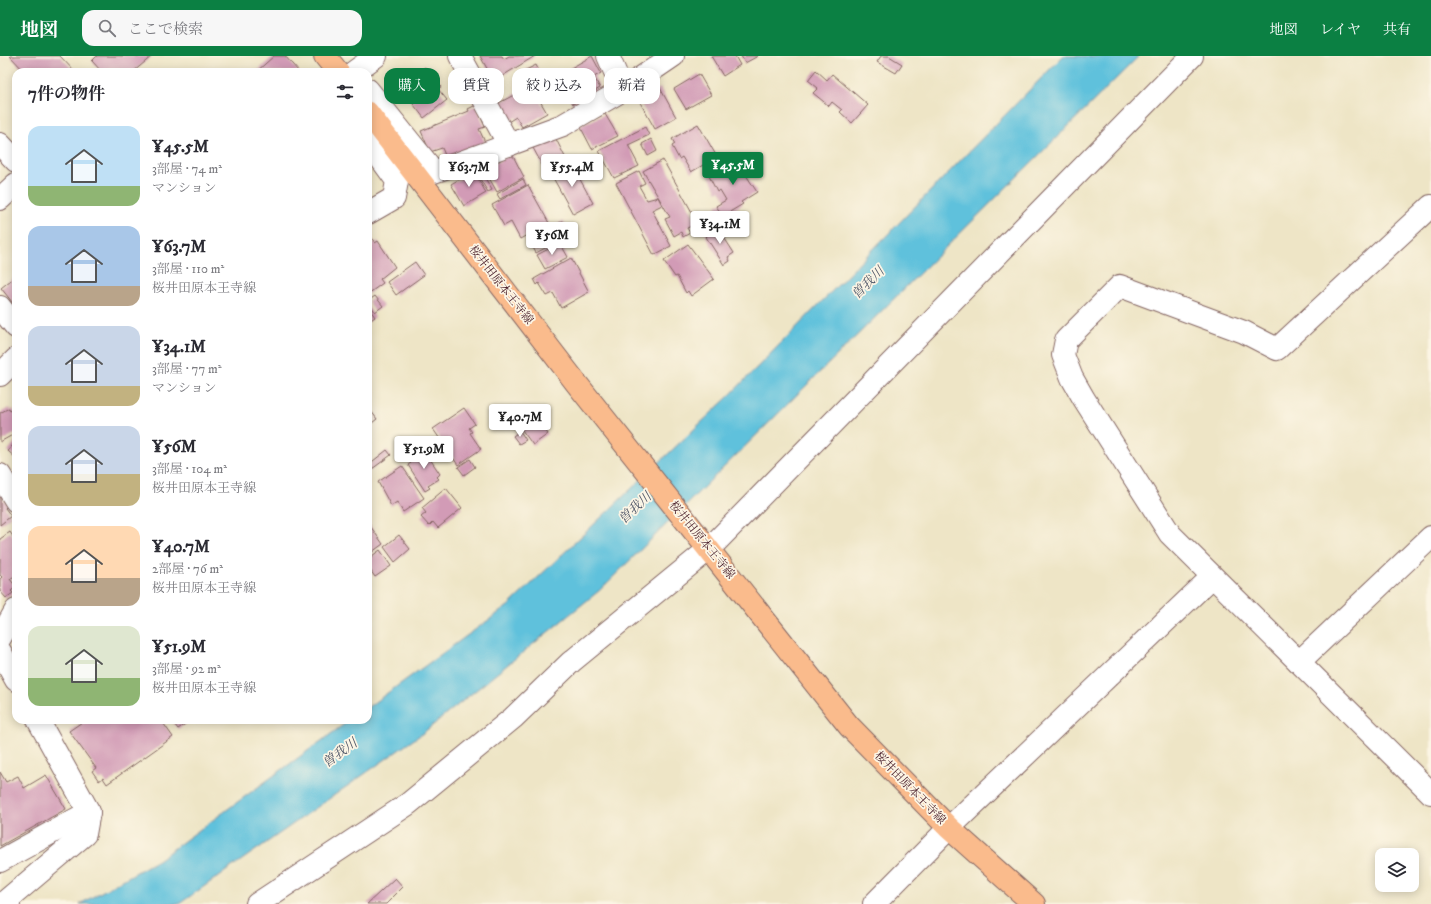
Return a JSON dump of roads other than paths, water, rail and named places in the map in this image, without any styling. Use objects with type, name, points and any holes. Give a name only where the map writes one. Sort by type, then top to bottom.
[{"type":"main road","points":[[325,56],[335,68]]},
{"type":"main road","name":"桜井田原本王寺線","points":[[372,118],[619,437],[849,726],[950,828],[1034,904]]},
{"type":"street","points":[[360,68],[376,56]]},
{"type":"street","points":[[460,56],[508,145]]},
{"type":"street","points":[[608,56],[613,68]]},
{"type":"street","points":[[655,68],[673,56]]},
{"type":"street","points":[[257,904],[408,804],[513,718],[571,662],[707,546],[1192,56]]},
{"type":"street","points":[[372,95],[434,172],[563,125],[604,101]]},
{"type":"street","points":[[0,144],[12,157]]},
{"type":"street","points":[[372,146],[398,181],[394,198],[372,211]]},
{"type":"street","points":[[0,199],[12,188]]},
{"type":"street","points":[[1431,206],[1277,349],[1244,332],[1120,286],[1066,340],[1063,355],[1072,378],[1084,399],[1170,534],[1431,793]]},
{"type":"street","points":[[0,307],[12,322]]},
{"type":"street","points":[[0,375],[12,363]]},
{"type":"street","points":[[0,475],[12,494]]},
{"type":"street","points":[[1299,662],[1431,537]]},
{"type":"street","points":[[874,904],[950,828],[1212,577]]},
{"type":"street","points":[[0,638],[12,617]]},
{"type":"street","points":[[0,651],[12,673]]},
{"type":"street","points":[[9,904],[8,900],[85,834],[89,812],[40,724]]},
{"type":"street","points":[[0,862],[89,812]]},
{"type":"water","name":"曽我川","points":[[1063,56],[1139,56],[600,590],[423,733],[179,904],[80,904],[158,860],[345,724],[372,724],[372,704],[508,606],[728,397]]}]
